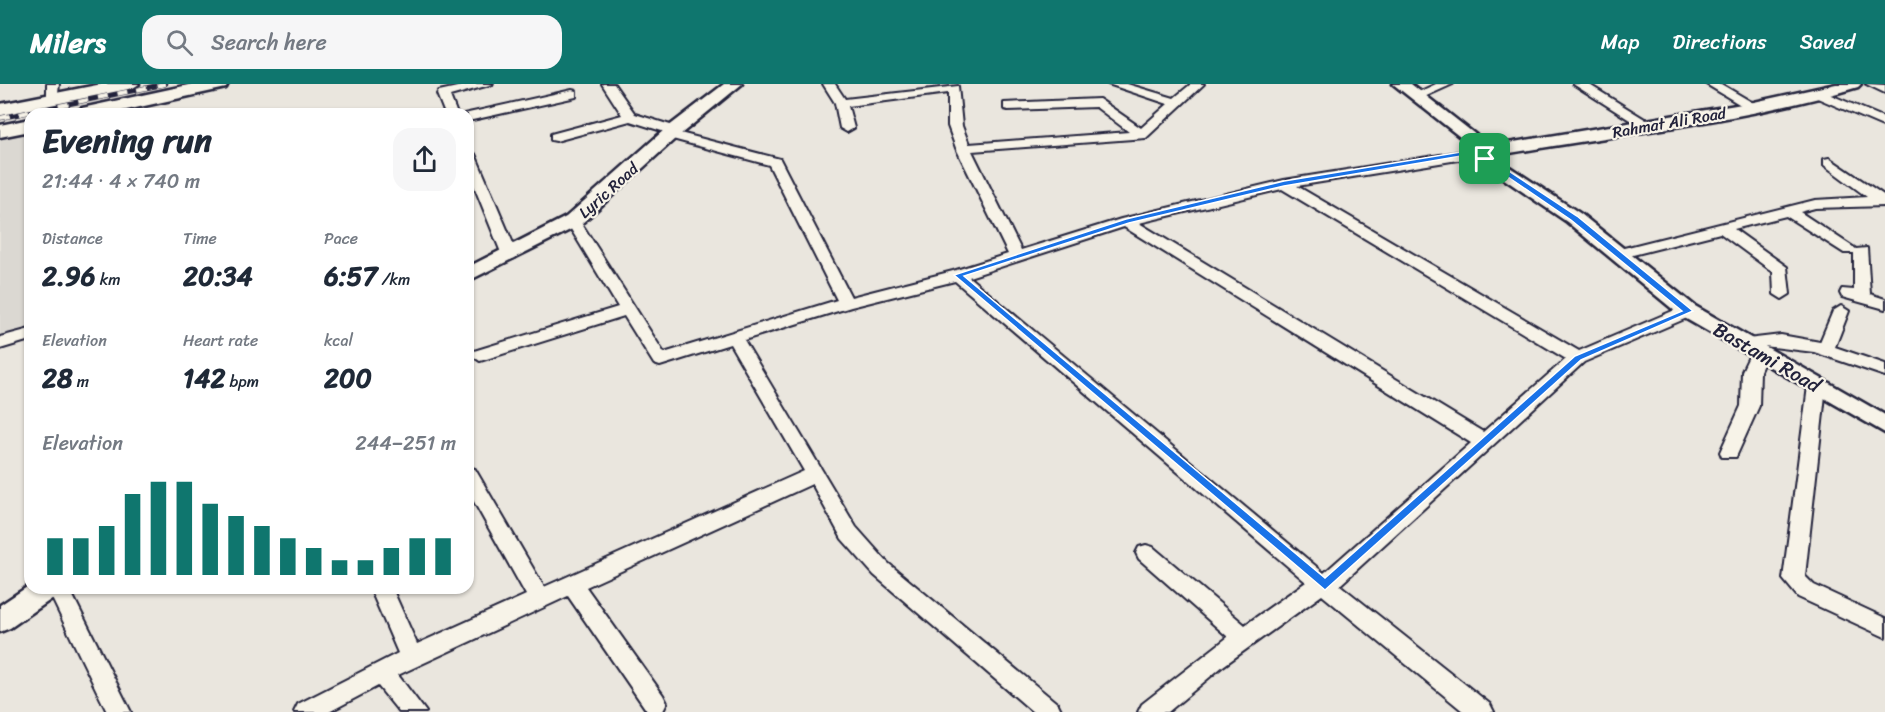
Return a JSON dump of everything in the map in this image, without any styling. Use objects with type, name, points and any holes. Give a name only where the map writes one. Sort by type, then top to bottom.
[{"type":"main road","points":[[0,110],[53,92],[130,84]]},
{"type":"main road","points":[[109,108],[219,84]]},
{"type":"main road","points":[[0,131],[24,126]]},
{"type":"street","points":[[449,108],[443,94],[487,84]]},
{"type":"street","points":[[608,84],[630,117]]},
{"type":"street","name":"Lyric Road","points":[[474,272],[573,221],[673,133],[734,84]]},
{"type":"street","points":[[829,84],[841,103],[847,128]]},
{"type":"street","points":[[1114,84],[1176,103]]},
{"type":"street","points":[[963,148],[1141,135],[1198,84]]},
{"type":"street","name":"Bastami Road","points":[[1401,84],[1418,94],[1482,146],[1485,159],[1574,218],[1688,311],[1885,425]]},
{"type":"street","points":[[1418,94],[1447,84]]},
{"type":"street","points":[[1579,84],[1649,126]]},
{"type":"street","points":[[1712,84],[1754,107]]},
{"type":"street","name":"Rahmat Ali Road","points":[[1484,152],[1754,107],[1819,94],[1853,84]]},
{"type":"street","points":[[1872,84],[1885,89]]},
{"type":"street","points":[[841,103],[954,89],[955,126],[963,148],[1017,256]]},
{"type":"street","points":[[474,116],[572,94]]},
{"type":"street","points":[[1819,94],[1885,123]]},
{"type":"street","points":[[1008,106],[1099,103],[1141,135]]},
{"type":"street","points":[[556,137],[630,117],[673,133],[775,162],[846,303]]},
{"type":"street","points":[[573,221],[660,360],[846,303],[958,275],[1126,222],[1284,184],[1484,152]]},
{"type":"street","points":[[1830,162],[1883,202]]},
{"type":"street","points":[[474,170],[510,255]]},
{"type":"street","points":[[1284,184],[1578,358]]},
{"type":"street","points":[[1617,254],[1815,204],[1883,202]]},
{"type":"street","points":[[1788,211],[1856,250],[1855,295],[1885,304]]},
{"type":"street","points":[[1126,222],[1486,443]]},
{"type":"street","points":[[1723,228],[1781,270],[1782,294]]},
{"type":"street","points":[[958,275],[1323,584],[1482,712]]},
{"type":"street","points":[[480,355],[628,309]]},
{"type":"street","points":[[1150,712],[1244,638],[1323,584],[1486,443],[1578,358],[1688,311]]},
{"type":"street","points":[[1825,351],[1841,311]]},
{"type":"street","points":[[0,343],[24,336]]},
{"type":"street","points":[[734,337],[849,533],[881,569],[1050,712]]},
{"type":"street","points":[[1729,452],[1749,406],[1753,347],[1779,340],[1825,351],[1885,370]]},
{"type":"street","points":[[1817,386],[1794,579],[1806,591],[1885,628]]},
{"type":"street","points":[[306,712],[411,657],[816,474]]},
{"type":"street","points":[[474,484],[539,598]]},
{"type":"street","points":[[1146,553],[1244,638]]},
{"type":"street","points":[[571,584],[655,703]]},
{"type":"street","points":[[0,620],[38,594]]},
{"type":"street","points":[[61,594],[114,710]]},
{"type":"street","points":[[384,594],[411,657]]},
{"type":"street","points":[[381,672],[414,712]]},
{"type":"shaded area","points":[[24,123],[24,336],[0,343],[0,129]]},
{"type":"railway","points":[[49,108],[165,84]]},
{"type":"railway","points":[[0,118],[24,113]]},
{"type":"route","points":[[1473,152],[1484,152],[1485,159],[1574,218],[1688,311],[1578,358],[1495,435],[1325,585],[958,275],[1126,222],[1284,184],[1473,152]]}]
